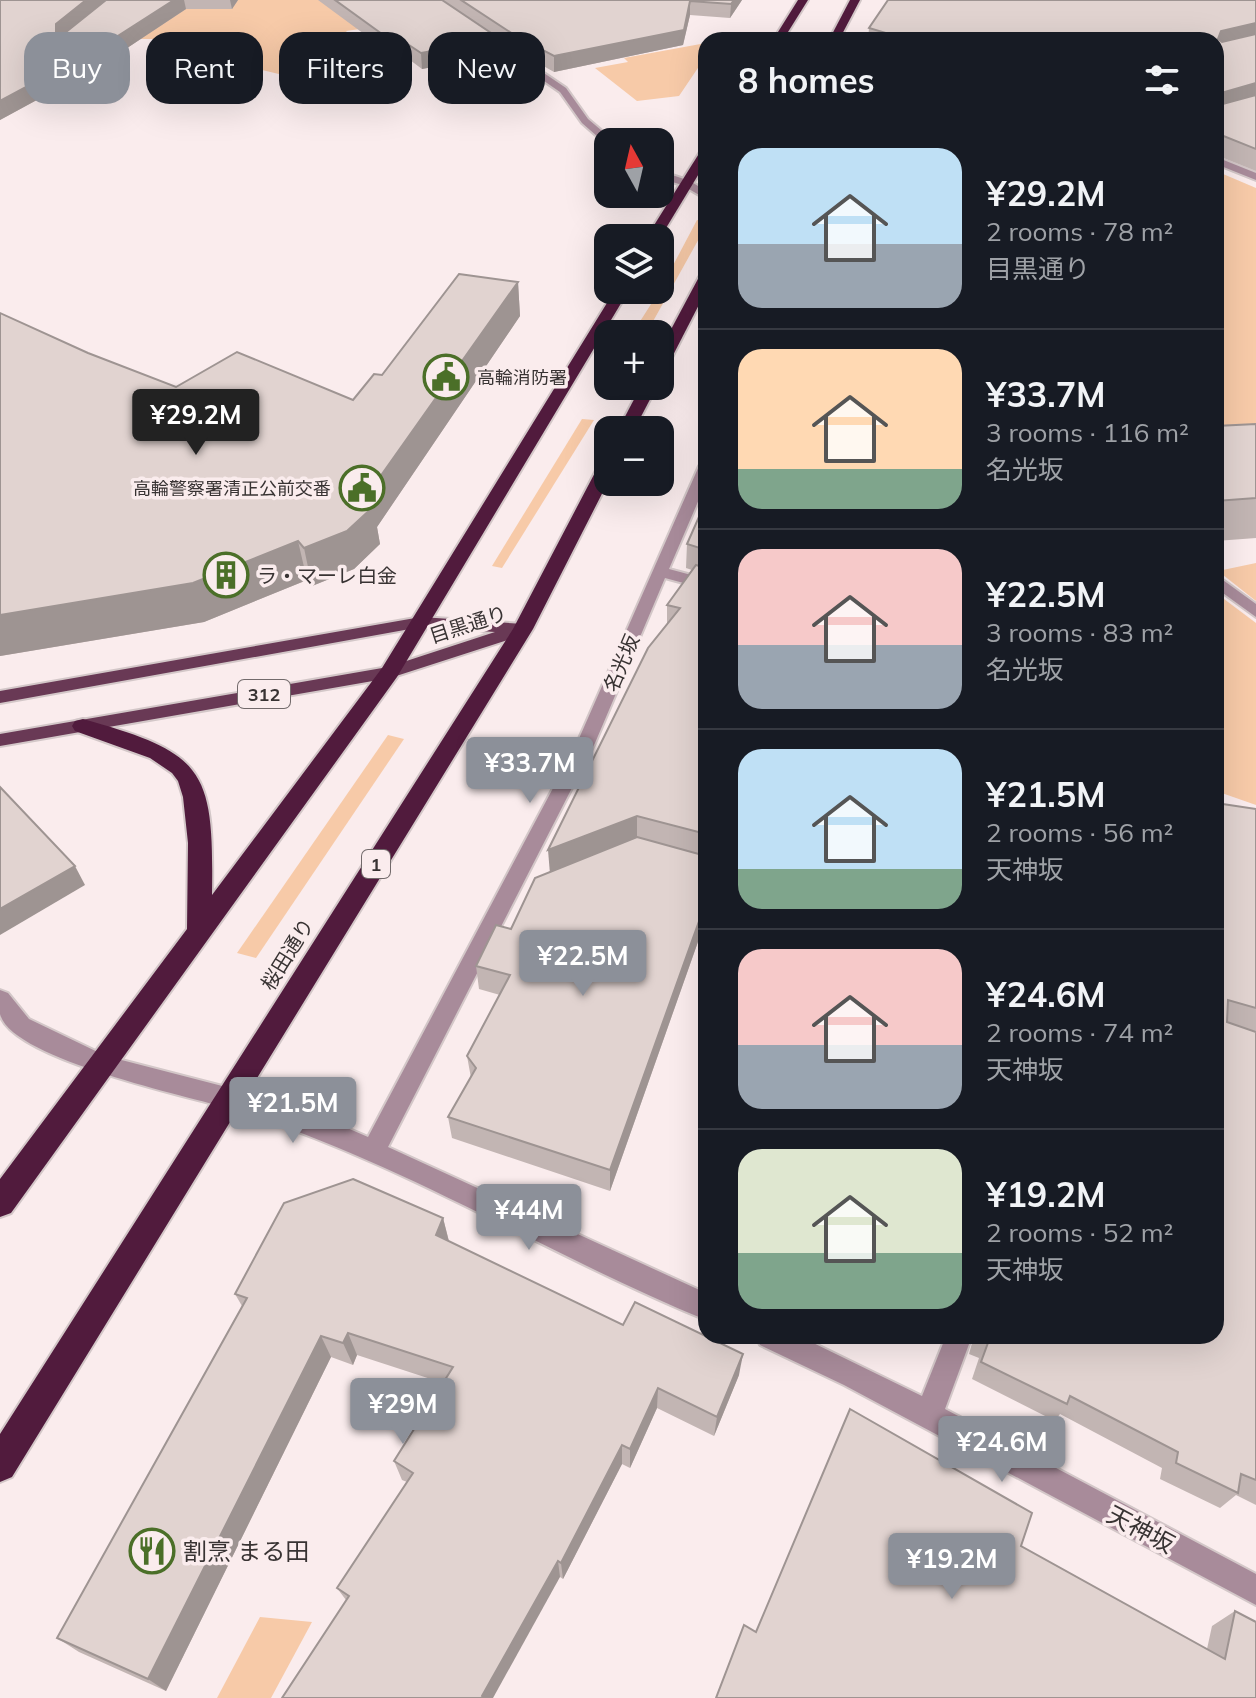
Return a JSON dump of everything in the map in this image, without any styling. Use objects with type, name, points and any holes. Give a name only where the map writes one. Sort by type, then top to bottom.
[{"type":"highway","points":[[783,32],[803,0]]},
{"type":"highway","points":[[838,32],[855,0]]},
{"type":"highway","points":[[661,224],[698,164]]},
{"type":"highway","points":[[674,338],[698,292]]},
{"type":"highway","points":[[0,1203],[390,672],[614,304]]},
{"type":"highway","name":"桜田通り","points":[[0,1465],[523,629],[594,492]]},
{"type":"highway","points":[[83,726],[154,751],[182,768],[197,802],[199,929]]},
{"type":"main road","name":"目黒通り","points":[[0,697],[421,622],[523,629]]},
{"type":"main road","name":"目黒通り","points":[[0,740],[390,672],[523,629]]},
{"type":"street","points":[[431,0],[563,90],[594,129]]},
{"type":"street","points":[[1224,163],[1256,177]]},
{"type":"street","points":[[674,179],[698,191]]},
{"type":"street","name":"名光坂","points":[[372,1153],[586,743],[698,484]]},
{"type":"street","points":[[660,572],[698,582]]},
{"type":"street","points":[[1224,586],[1256,612]]},
{"type":"street","points":[[504,904],[533,892]]},
{"type":"street","points":[[0,999],[21,1026],[101,1065],[230,1098],[331,1132],[698,1303]]},
{"type":"street","name":"天神坂","points":[[785,1344],[929,1415],[1256,1590]]},
{"type":"street","points":[[929,1415],[956,1344]]},
{"type":"shaded area","points":[[140,0],[352,0],[367,28],[347,32],[279,32],[279,74],[263,70],[263,32],[146,32],[146,39],[130,39],[130,32],[106,32]]},
{"type":"shaded area","points":[[698,44],[698,68],[679,96],[637,101],[595,68],[628,62],[624,58]]},
{"type":"shaded area","points":[[1224,174],[1256,188],[1256,463],[1224,465]]},
{"type":"shaded area","points":[[697,220],[698,240],[674,284],[674,264]]},
{"type":"shaded area","points":[[651,304],[663,304],[654,320],[641,320]]},
{"type":"shaded area","points":[[582,419],[594,420],[502,568],[492,566]]},
{"type":"shaded area","points":[[1256,563],[1256,601],[1224,576],[1224,570]]},
{"type":"shaded area","points":[[1224,599],[1256,623],[1256,805],[1224,794]]},
{"type":"shaded area","points":[[388,735],[404,739],[256,958],[237,953]]},
{"type":"shaded area","points":[[260,1617],[312,1622],[271,1698],[217,1698]]},
{"type":"building","points":[[0,0],[86,0],[56,24],[56,32],[24,32],[24,88],[0,101]]},
{"type":"building","points":[[106,0],[174,0],[124,32],[66,32]]},
{"type":"building","points":[[335,0],[442,0],[490,32],[428,32],[428,52],[421,53],[412,47],[412,32],[379,32]]},
{"type":"building","points":[[461,0],[734,0],[731,4],[690,1],[684,30],[554,56],[545,51],[545,32],[510,32]]},
{"type":"building","points":[[888,0],[1256,0],[1256,23],[1221,32],[882,32],[869,28]]},
{"type":"building","points":[[1256,34],[1256,83],[1224,92],[1224,42]]},
{"type":"building","points":[[1256,95],[1256,149],[1224,136],[1224,104]]},
{"type":"building","points":[[459,274],[518,282],[365,498],[374,506],[347,531],[304,548],[298,541],[193,583],[0,615],[0,313],[88,353],[176,387],[237,352],[353,400],[374,374],[382,375]]},
{"type":"building","points":[[1256,424],[1256,498],[1224,500],[1224,426]]},
{"type":"building","points":[[698,519],[698,547],[687,544]]},
{"type":"building","points":[[698,566],[698,832],[637,816],[548,850],[648,648],[680,608],[667,605]]},
{"type":"building","points":[[0,787],[75,866],[0,909]]},
{"type":"building","points":[[1224,804],[1256,809],[1256,1008],[1228,1000],[1227,1022],[1256,1032],[1256,1480],[1241,1474],[1238,1493],[1176,1463],[1178,1452],[1070,1396],[1067,1404],[981,1362],[988,1344],[1224,1344]]},
{"type":"building","points":[[637,837],[698,854],[698,924],[610,1170],[448,1117],[476,1068],[467,1056],[510,975],[476,966],[496,925],[511,929],[535,878]]},
{"type":"building","points":[[353,1179],[443,1218],[436,1235],[623,1325],[635,1302],[698,1332],[698,1344],[722,1344],[743,1354],[717,1417],[658,1388],[630,1449],[622,1445],[561,1563],[558,1561],[482,1696],[485,1698],[282,1698],[349,1596],[337,1588],[413,1473],[394,1461],[453,1367],[348,1333],[343,1343],[321,1336],[148,1679],[57,1638],[247,1298],[235,1294],[284,1203]]},
{"type":"building","points":[[850,1409],[1032,1513],[1021,1546],[1225,1659],[1235,1611],[1256,1622],[1256,1698],[716,1698],[744,1625],[756,1632]]},
{"type":"place","name":"高輪消防署","points":[[446,377]]},
{"type":"place","name":"高輪警察署清正公前交番","points":[[362,488]]},
{"type":"place","name":"ラ・マーレ白金","points":[[226,575]]},
{"type":"place","name":"割烹 まる田","points":[[152,1551]]}]
